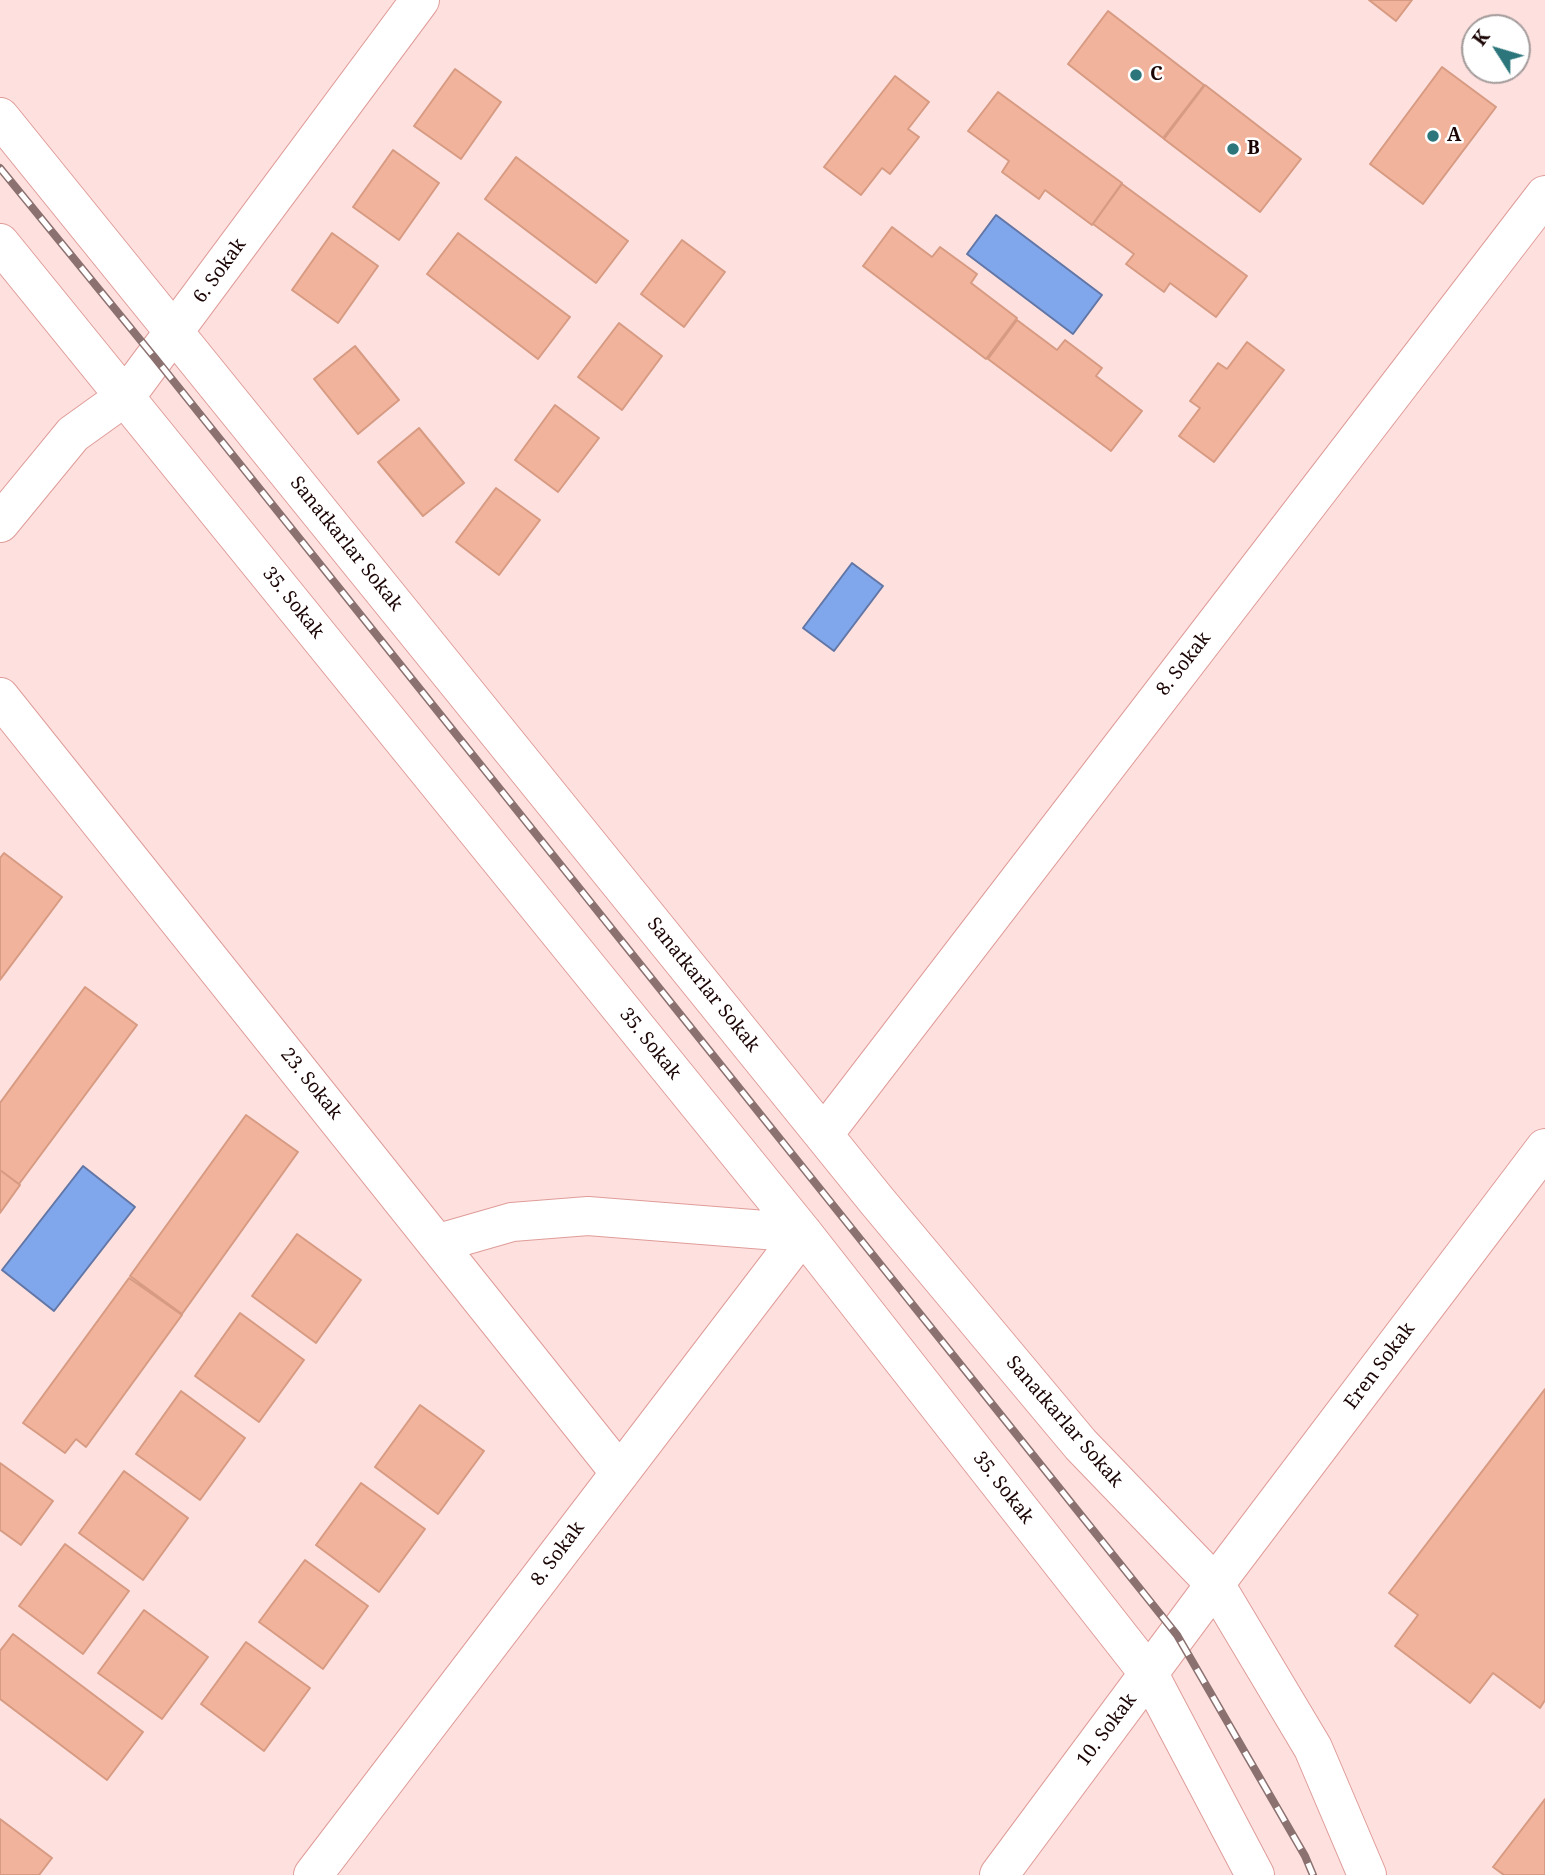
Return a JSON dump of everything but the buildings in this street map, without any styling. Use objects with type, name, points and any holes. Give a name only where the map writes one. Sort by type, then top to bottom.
[{"type":"street","name":"6. Sokak","points":[[0,523],[73,434],[126,396],[420,0]]},
{"type":"street","name":"Sanatkarlar Sokak","points":[[0,117],[877,1201],[1081,1445],[1215,1584],[1313,1748],[1367,1875]]},
{"type":"street","name":"8. Sokak","points":[[824,1134],[1545,195]]},
{"type":"street","name":"35. Sokak","points":[[0,243],[803,1233],[1149,1674],[1255,1875]]},
{"type":"street","name":"23. Sokak","points":[[0,697],[439,1243],[620,1473]]},
{"type":"street","name":"Eren Sokak","points":[[1215,1584],[1545,1148]]},
{"type":"street","points":[[439,1243],[512,1222],[588,1216],[803,1233]]},
{"type":"street","name":"8. Sokak","points":[[313,1875],[803,1233]]},
{"type":"street","name":"10. Sokak","points":[[999,1875],[1215,1584]]},
{"type":"water","points":[[996,215],[1102,295],[1073,334],[967,254]]},
{"type":"water","points":[[852,563],[883,586],[834,651],[803,628]]},
{"type":"water","points":[[83,1166],[135,1207],[54,1311],[2,1270]]},
{"type":"railway","points":[[0,168],[1177,1635],[1305,1856],[1313,1875]]},
{"type":"place","name":"C","points":[[1136,75]]},
{"type":"place","name":"A","points":[[1433,136]]},
{"type":"place","name":"B","points":[[1233,149]]}]
